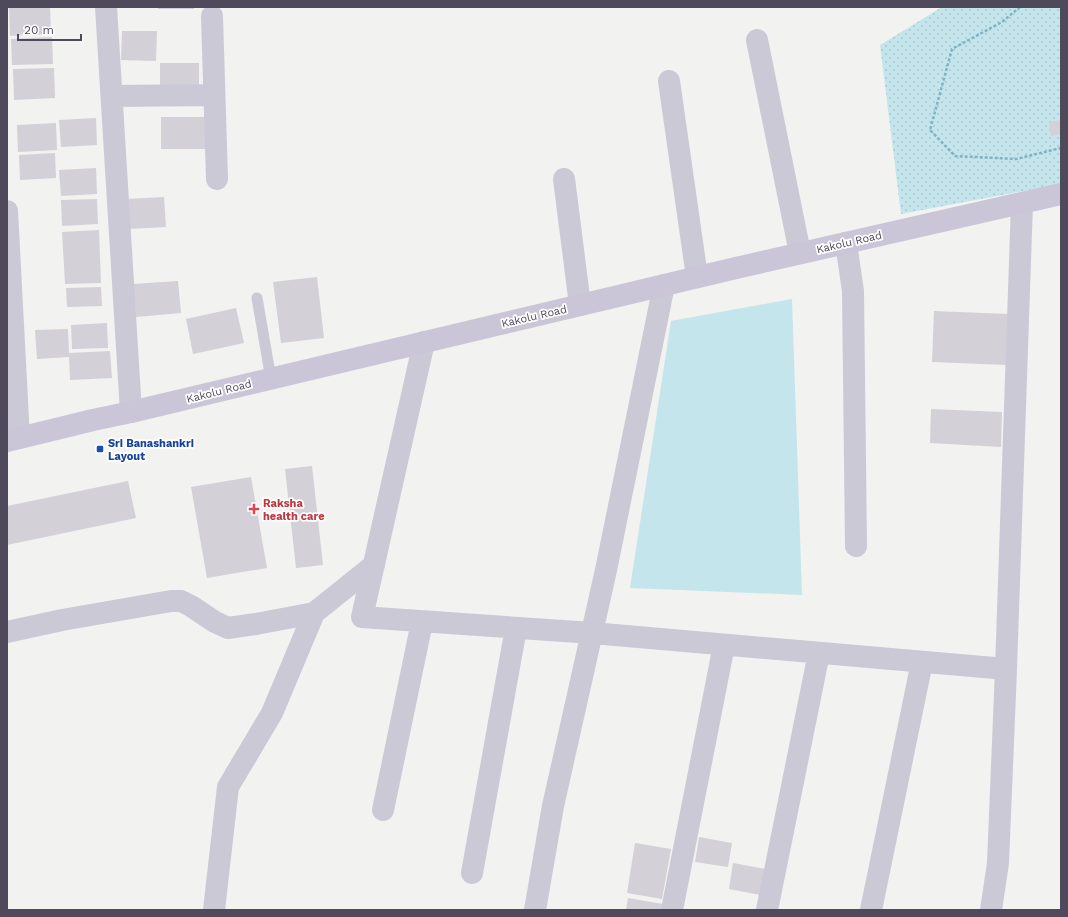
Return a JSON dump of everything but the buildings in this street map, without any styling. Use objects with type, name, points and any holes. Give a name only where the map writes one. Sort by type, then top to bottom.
[{"type":"main road","name":"Kakolu Road","points":[[13,439],[800,253],[1061,194]]},
{"type":"street","points":[[106,7],[131,412]]},
{"type":"street","points":[[212,16],[217,180]]},
{"type":"street","points":[[757,40],[800,253]]},
{"type":"street","points":[[669,81],[698,277]]},
{"type":"street","points":[[112,96],[214,95]]},
{"type":"street","points":[[564,180],[580,305]]},
{"type":"street","points":[[991,910],[998,863],[1022,203]]},
{"type":"street","points":[[7,211],[13,439]]},
{"type":"street","points":[[846,243],[853,291],[856,546]]},
{"type":"street","points":[[535,910],[553,806],[606,570],[664,285]]},
{"type":"street","points":[[424,342],[362,617],[592,634],[1006,669]]},
{"type":"street","points":[[7,632],[62,620],[171,601],[180,601],[191,606],[215,622],[228,628],[256,624],[314,613],[374,565]]},
{"type":"street","points":[[214,910],[228,787],[272,713],[314,613]]},
{"type":"street","points":[[384,810],[422,622]]},
{"type":"street","points":[[472,873],[516,628]]},
{"type":"street","points":[[672,910],[724,645]]},
{"type":"street","points":[[767,910],[819,653]]},
{"type":"street","points":[[871,910],[922,662]]},
{"type":"lane","points":[[257,298],[271,379]]},
{"type":"path","points":[[1020,7],[1002,22],[952,49],[930,130],[955,156],[1016,159],[1061,148]]},
{"type":"shaded area","points":[[942,7],[1061,7],[1061,184],[901,214],[880,45]]},
{"type":"shaded area","points":[[792,299],[802,595],[630,588],[671,321]]},
{"type":"place","name":"Sri Banashankri Layout","points":[[100,449]]},
{"type":"place","name":"Raksha health care","points":[[254,509]]}]
